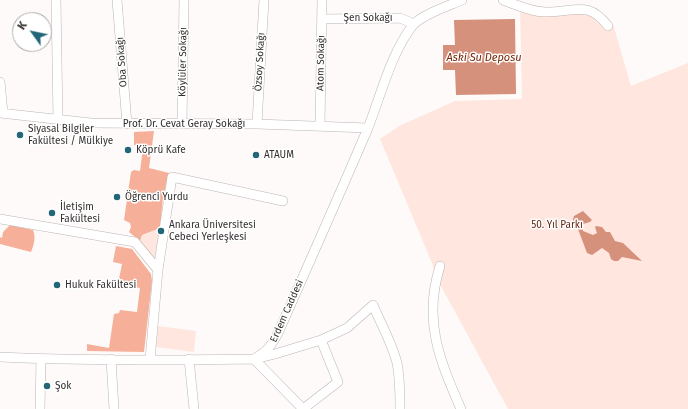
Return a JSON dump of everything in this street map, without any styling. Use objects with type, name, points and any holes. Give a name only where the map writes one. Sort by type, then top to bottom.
[{"type":"street","points":[[56,0],[58,120]]},
{"type":"street","name":"Oba Sokağı","points":[[117,0],[127,124]]},
{"type":"street","name":"Köylüler Sokağı","points":[[182,124],[184,0]]},
{"type":"street","name":"Özsoy Sokağı","points":[[257,124],[264,0]]},
{"type":"street","name":"Atom Sokağı","points":[[320,126],[322,0]]},
{"type":"street","points":[[414,24],[420,19],[462,0]]},
{"type":"street","points":[[503,0],[537,11],[547,12],[584,5],[601,13],[608,26]]},
{"type":"street","name":"Şen Sokağı","points":[[322,19],[400,18],[414,24]]},
{"type":"street","name":"Erdem Caddesi","points":[[254,358],[263,354],[271,346],[279,331],[368,128],[399,50],[414,24]]},
{"type":"street","points":[[0,82],[2,113]]},
{"type":"street","name":"Prof. Dr. Cevat Geray Sokağı","points":[[2,113],[58,120],[127,124],[257,124],[368,128]]},
{"type":"street","points":[[150,359],[158,270],[172,176],[283,201]]},
{"type":"street","points":[[0,219],[135,242],[158,270]]},
{"type":"street","points":[[440,266],[435,282],[432,303],[434,329],[438,350],[445,373],[461,409]]},
{"type":"street","points":[[0,357],[41,359],[254,358],[275,354],[322,340],[347,328],[373,305],[397,362],[400,388],[400,409]]},
{"type":"street","points":[[254,358],[303,409],[338,382],[322,340]]},
{"type":"street","points":[[40,409],[41,359]]},
{"type":"street","points":[[111,359],[114,409]]},
{"type":"street","points":[[189,359],[194,409]]},
{"type":"green space","name":"50. Yıl Parkı","points":[[584,5],[595,9],[608,26],[613,24],[631,86],[688,63],[688,409],[508,409],[436,277],[432,263],[380,139],[399,126],[455,101],[522,99],[520,6],[547,12]]},
{"type":"green space","points":[[160,228],[155,260],[140,241],[142,235]]},
{"type":"green space","points":[[158,326],[196,331],[194,352],[156,347]]},
{"type":"shaded area","points":[[154,131],[149,168],[169,173],[163,197],[160,228],[142,235],[140,241],[129,232],[131,227],[130,223],[124,220],[131,172],[134,170],[140,171],[143,148],[134,145],[134,132]]},
{"type":"shaded area","points":[[10,225],[33,230],[34,241],[31,252],[0,244],[0,237],[2,238],[3,232]]},
{"type":"shaded area","points":[[116,246],[132,249],[151,274],[152,281],[144,352],[87,351],[87,344],[109,348],[114,314],[119,313],[120,310],[137,312],[140,288],[124,285],[123,280],[119,279],[122,264],[113,262]]},
{"type":"water","name":"Aski Su Deposu","points":[[515,19],[516,94],[456,95],[455,70],[443,70],[443,45],[455,45],[454,20]]},
{"type":"water","points":[[583,211],[592,220],[583,224],[583,231],[593,235],[597,233],[596,226],[602,227],[606,232],[610,232],[615,241],[623,243],[642,261],[622,257],[618,261],[614,261],[611,259],[609,253],[602,248],[592,255],[587,253],[578,229],[571,226],[574,216]]},
{"type":"place","name":"Siyasal Bilgiler Fakültesi / Mülkiye","points":[[20,135]]},
{"type":"place","name":"Köprü Kafe","points":[[128,150]]},
{"type":"place","name":"ATAUM","points":[[256,155]]},
{"type":"place","name":"Öğrenci Yurdu","points":[[117,197]]},
{"type":"place","name":"İletişim Fakültesi","points":[[52,213]]},
{"type":"place","name":"Ankara Üniversitesi Cebeci Yerleşkesi","points":[[161,231]]},
{"type":"place","name":"Hukuk Fakültesi","points":[[57,285]]},
{"type":"place","name":"Şok","points":[[47,386]]}]
